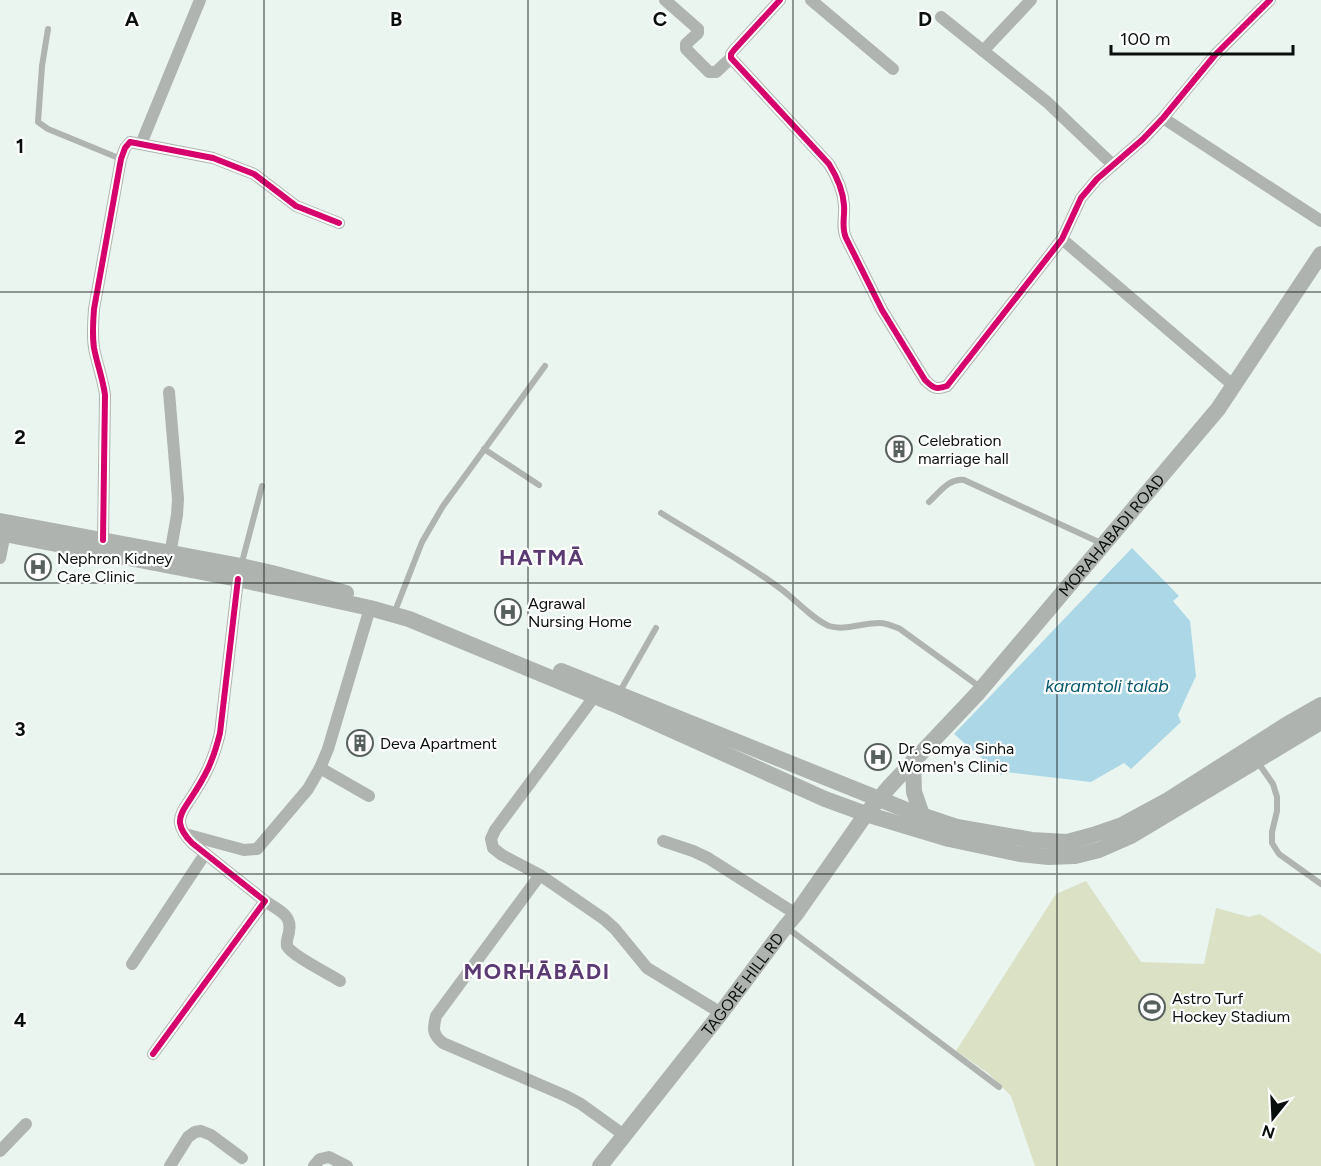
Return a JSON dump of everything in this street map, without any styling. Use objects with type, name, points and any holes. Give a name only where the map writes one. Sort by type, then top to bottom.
[{"type":"main road","name":"MORAHABADI ROAD","points":[[879,799],[981,688],[1218,410],[1321,254]]},
{"type":"main road","points":[[2,529],[103,540],[169,560]]},
{"type":"main road","points":[[2,529],[240,573],[409,619],[594,697],[825,799],[949,839],[1020,854],[1049,857],[1076,856],[1099,850],[1131,836],[1321,722]]},
{"type":"main road","points":[[240,573],[272,573],[412,610],[879,799],[957,827],[1032,840],[1066,842],[1122,825],[1168,800],[1321,705]]},
{"type":"main road","points":[[913,761],[914,792],[922,814]]},
{"type":"main road","name":"TAGORE HILL RD","points":[[600,1166],[721,1013],[879,799]]},
{"type":"street","points":[[141,144],[200,0]]},
{"type":"street","points":[[664,0],[698,29],[698,33],[686,44],[686,49],[709,72],[716,72],[731,58],[734,50],[780,0]]},
{"type":"street","points":[[811,0],[893,69]]},
{"type":"street","points":[[983,51],[1031,0]]},
{"type":"street","points":[[731,58],[829,164],[837,177],[845,207],[844,233],[882,310],[925,380],[933,387],[940,389],[947,386],[1062,239],[1081,198],[1097,179],[1143,139],[1215,55],[1270,0]]},
{"type":"street","points":[[941,17],[1047,102],[1113,165]]},
{"type":"street","points":[[1163,117],[1321,221]]},
{"type":"street","points":[[103,540],[105,395],[103,378],[94,349],[92,329],[125,147],[130,142],[213,158],[254,174],[296,206],[339,223]]},
{"type":"street","points":[[1062,239],[1234,386]]},
{"type":"street","points":[[169,392],[178,499],[169,560]]},
{"type":"street","points":[[0,558],[2,529]]},
{"type":"street","points":[[240,573],[220,733],[204,779],[183,810],[180,822],[184,834],[192,843],[265,901],[284,913],[289,919],[290,926],[286,940],[288,948],[340,981]]},
{"type":"street","points":[[184,834],[244,850],[257,849],[308,789],[328,749],[370,608]]},
{"type":"street","points":[[594,697],[495,830],[491,839],[493,848],[540,875],[604,919],[647,968],[721,1013]]},
{"type":"street","points":[[320,768],[369,796]]},
{"type":"street","points":[[663,841],[708,858],[791,920]]},
{"type":"street","points":[[132,964],[205,854]]},
{"type":"street","points":[[540,875],[436,1016],[433,1027],[436,1037],[443,1043],[566,1096],[624,1135]]},
{"type":"street","points":[[153,1054],[265,901]]},
{"type":"street","points":[[0,1151],[26,1124]]},
{"type":"street","points":[[170,1166],[188,1137],[201,1131],[211,1135],[242,1158]]},
{"type":"street","points":[[314,1166],[320,1159],[329,1157],[347,1166]]},
{"type":"lane","points":[[48,29],[42,66],[38,122],[48,129],[121,159]]},
{"type":"lane","points":[[397,606],[431,525],[545,366]]},
{"type":"lane","points":[[484,449],[539,485]]},
{"type":"lane","points":[[929,502],[952,481],[964,480],[1104,544]]},
{"type":"lane","points":[[240,573],[262,486]]},
{"type":"lane","points":[[661,513],[756,572],[829,626],[890,624],[981,688]]},
{"type":"lane","points":[[619,694],[656,628]]},
{"type":"lane","points":[[1257,760],[1273,784],[1277,797],[1272,843],[1279,854],[1321,884]]},
{"type":"lane","points":[[791,920],[999,1087]]},
{"type":"green space","name":"Astro Turf Hockey Stadium","points":[[1086,881],[1141,962],[1204,964],[1216,908],[1249,917],[1260,914],[1321,954],[1321,1166],[1035,1166],[1011,1096],[988,1073],[956,1051],[1056,894]]},
{"type":"water","name":"karamtoli talab","points":[[1132,548],[1179,596],[1173,601],[1190,621],[1196,676],[1178,715],[1181,722],[1131,769],[1124,763],[1091,782],[1006,772],[1001,775],[954,734]]},
{"type":"cycle path","points":[[780,0],[734,50],[731,58],[829,164],[842,194],[846,238],[882,310],[925,380],[937,388],[947,386],[1062,239],[1081,198],[1097,179],[1143,139],[1215,55],[1270,0]]},
{"type":"cycle path","points":[[103,540],[105,395],[94,348],[93,319],[121,159],[125,148],[130,142],[213,158],[254,174],[296,206],[339,223]]},
{"type":"cycle path","points":[[153,1054],[265,901],[192,843],[184,834],[180,823],[183,811],[208,769],[220,733],[238,579]]},
{"type":"place","name":"Celebration marriage hall","points":[[899,449]]},
{"type":"place","name":"Nephron Kidney Care Clinic","points":[[38,567]]},
{"type":"place","name":"Agrawal Nursing Home","points":[[508,612]]},
{"type":"place","name":"Deva Apartment","points":[[360,743]]},
{"type":"place","name":"Dr. Somya Sinha Women's Clinic","points":[[878,757]]},
{"type":"place","name":"Astro Turf Hockey Stadium","points":[[1152,1007]]},
{"type":"district","name":"HATMĀ","points":[[542,557]]},
{"type":"district","name":"MORHĀBĀDI","points":[[537,971]]}]
